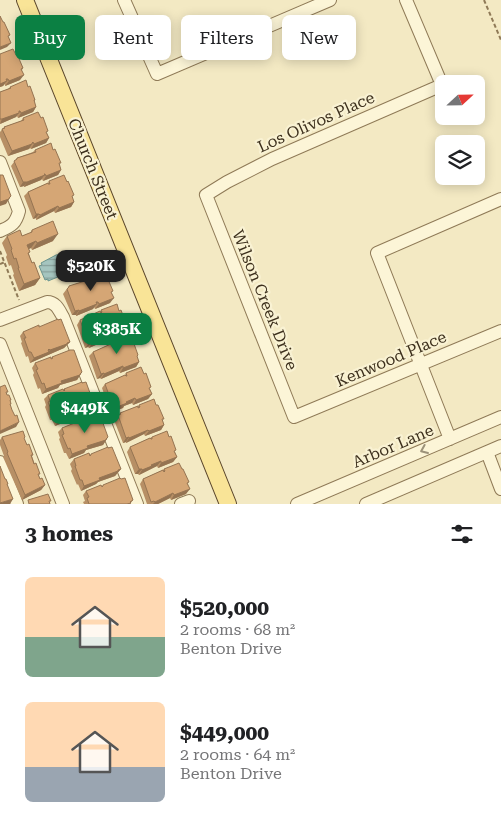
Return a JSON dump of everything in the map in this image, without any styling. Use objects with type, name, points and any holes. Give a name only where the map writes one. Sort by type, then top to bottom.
[{"type":"main road","name":"Church Street","points":[[26,0],[228,504]]},
{"type":"street","points":[[124,0],[157,74],[330,0]]},
{"type":"street","name":"Los Olivos Place","points":[[206,196],[227,182],[272,159],[442,84],[406,0]]},
{"type":"street","points":[[0,162],[19,211],[17,219],[12,225],[0,231]]},
{"type":"street","name":"Wilson Creek Drive","points":[[206,196],[294,417]]},
{"type":"street","points":[[450,439],[377,253],[501,199]]},
{"type":"street","points":[[0,320],[40,304],[51,302],[58,307],[137,504]]},
{"type":"street","name":"Kenwood Place","points":[[294,417],[501,331]]},
{"type":"street","points":[[0,344],[63,504]]},
{"type":"street","name":"Arbor Lane","points":[[297,504],[501,417]]},
{"type":"street","points":[[366,504],[501,446]]},
{"type":"street","points":[[487,452],[501,489]]},
{"type":"street","points":[[0,462],[17,504]]},
{"type":"path","points":[[484,0],[501,40]]},
{"type":"path","points":[[0,251],[24,311]]},
{"type":"path","points":[[0,264],[6,262]]},
{"type":"water","points":[[72,253],[77,267],[75,270],[48,281],[48,279],[45,280],[39,266],[42,265],[41,263],[56,255]]},
{"type":"building","points":[[0,16],[10,35],[8,36],[11,43],[0,47]]},
{"type":"building","points":[[13,49],[15,60],[20,60],[24,75],[9,81],[6,79],[7,81],[0,84],[0,54]]},
{"type":"building","points":[[26,80],[28,87],[30,86],[36,107],[21,113],[19,111],[19,113],[0,119],[0,92]]},
{"type":"building","points":[[38,112],[41,118],[43,117],[49,138],[34,144],[33,142],[12,151],[2,129]]},
{"type":"building","points":[[51,143],[61,163],[59,163],[61,170],[23,182],[14,161],[17,158],[36,152],[35,150]]},
{"type":"building","points":[[0,175],[3,175],[11,196],[9,199],[0,202]]},
{"type":"building","points":[[64,175],[74,195],[72,196],[74,202],[59,208],[58,206],[40,215],[36,214],[28,192],[48,183],[50,184],[49,181]]},
{"type":"building","points":[[53,221],[58,234],[27,245],[30,252],[28,253],[32,263],[34,262],[40,278],[24,284],[7,236],[20,230],[22,236]]},
{"type":"building","points":[[103,272],[113,291],[111,292],[114,298],[99,304],[96,302],[97,304],[75,311],[67,289],[69,286],[88,280],[87,278]]},
{"type":"building","points":[[117,304],[119,311],[121,310],[127,331],[89,343],[80,320],[100,311],[101,313],[101,310]]},
{"type":"building","points":[[61,319],[70,342],[49,349],[49,352],[34,358],[31,352],[29,352],[23,332]]},
{"type":"building","points":[[129,335],[131,342],[133,341],[139,362],[101,374],[93,352]]},
{"type":"building","points":[[74,350],[82,372],[80,375],[61,381],[62,383],[46,389],[36,370],[38,369],[35,363],[51,357],[51,359]]},
{"type":"building","points":[[141,367],[144,374],[146,373],[152,394],[136,400],[135,398],[117,407],[113,406],[105,384],[125,375],[127,376],[126,373]]},
{"type":"building","points":[[86,382],[94,404],[92,407],[73,413],[74,415],[58,421],[48,402],[50,401],[48,395],[63,389],[64,391],[64,389]]},
{"type":"building","points":[[5,385],[8,392],[6,392],[7,395],[9,395],[11,400],[12,410],[15,416],[17,415],[19,422],[0,431],[0,387]]},
{"type":"building","points":[[154,399],[164,419],[162,419],[164,425],[126,438],[118,415],[138,406],[138,408],[140,407],[139,405]]},
{"type":"building","points":[[96,415],[100,415],[108,437],[106,440],[87,446],[88,448],[72,454],[62,435],[64,434],[62,428],[77,422],[78,424]]},
{"type":"building","points":[[23,431],[24,438],[27,445],[29,444],[33,455],[31,455],[34,464],[36,463],[40,474],[38,474],[40,479],[42,478],[45,485],[25,495],[2,437]]},
{"type":"building","points":[[167,431],[169,437],[171,436],[177,457],[161,463],[161,461],[142,470],[139,469],[130,447]]},
{"type":"building","points":[[108,447],[112,447],[121,469],[84,486],[82,480],[80,480],[74,459],[89,453],[90,456]]},
{"type":"building","points":[[179,463],[189,482],[187,483],[190,489],[174,495],[173,493],[155,502],[151,502],[143,479],[163,470],[164,472],[164,469]]},
{"type":"building","points":[[0,466],[13,499],[0,503]]},
{"type":"building","points":[[120,478],[125,478],[133,500],[131,503],[89,504],[87,498],[89,497],[86,491],[101,485],[102,487]]},
{"type":"building","points":[[48,494],[51,501],[49,501],[50,504],[29,504],[28,500]]}]
